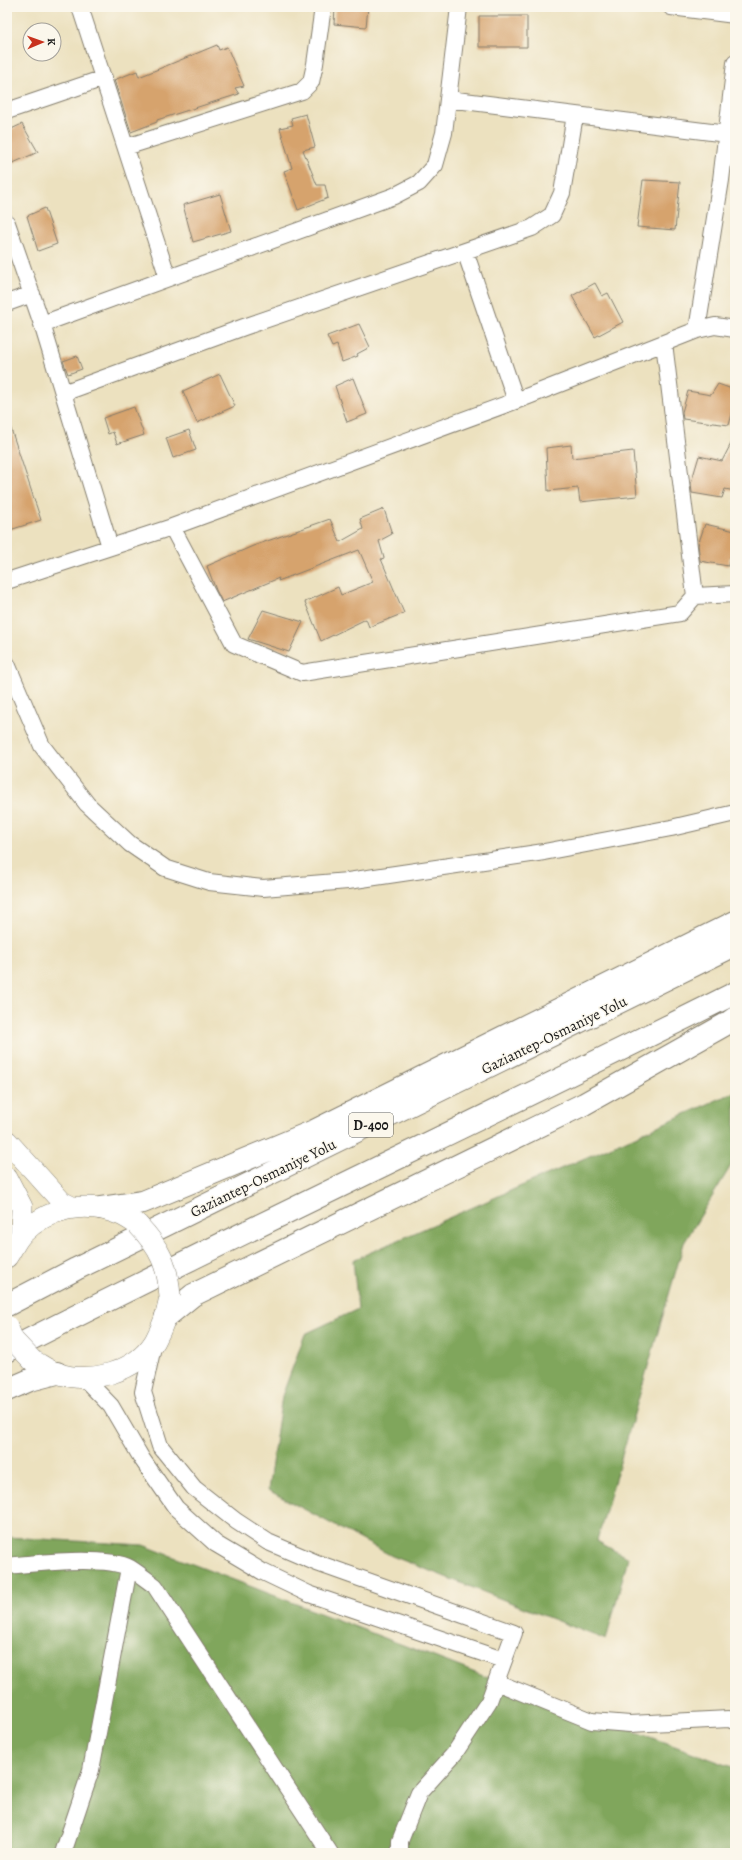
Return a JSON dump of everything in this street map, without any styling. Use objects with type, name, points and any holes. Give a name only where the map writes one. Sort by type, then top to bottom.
[{"type":"highway","points":[[101,1208],[143,1202],[314,1131],[735,922]]},
{"type":"highway","name":"Gaziantep-Osmaniye Yolu","points":[[7,1305],[76,1269],[735,945]]},
{"type":"highway","name":"D-400","points":[[7,1351],[94,1306],[598,1062],[735,993]]},
{"type":"highway","points":[[168,1307],[584,1104],[735,1018]]},
{"type":"highway","points":[[7,1390],[30,1380],[57,1374]]},
{"type":"main road","points":[[7,1141],[62,1202],[72,1207]]},
{"type":"main road","points":[[7,1178],[22,1207],[21,1234]]},
{"type":"main road","points":[[7,1257],[21,1234],[44,1216],[72,1207],[101,1208],[120,1214],[138,1225],[152,1239],[162,1257],[169,1276],[168,1307],[154,1342],[135,1361],[111,1374],[84,1378],[57,1374],[32,1360],[13,1340],[7,1326]]},
{"type":"street","points":[[80,7],[168,278]]},
{"type":"street","points":[[126,147],[302,91],[311,82],[323,7]]},
{"type":"street","points":[[42,324],[394,196],[419,183],[435,164],[444,133],[459,7]]},
{"type":"street","points":[[671,7],[735,15]]},
{"type":"street","points":[[697,330],[728,181],[735,63]]},
{"type":"street","points":[[7,111],[104,78]]},
{"type":"street","points":[[448,99],[731,135]]},
{"type":"street","points":[[63,393],[251,325],[532,228],[552,215],[562,193],[575,115]]},
{"type":"street","points":[[7,223],[42,324],[110,547]]},
{"type":"street","points":[[465,251],[516,401]]},
{"type":"street","points":[[7,303],[32,294]]},
{"type":"street","points":[[7,581],[172,527],[516,401],[697,330],[714,326],[735,329]]},
{"type":"street","points":[[664,343],[695,596]]},
{"type":"street","points":[[172,527],[234,644],[302,673],[680,613],[695,596],[735,594]]},
{"type":"street","points":[[7,664],[42,746],[87,804],[130,844],[165,868],[209,882],[263,888],[348,881],[544,852],[671,828],[735,813]]},
{"type":"street","points":[[154,1342],[144,1392],[160,1446],[194,1488],[236,1521],[268,1542],[317,1563],[514,1632],[489,1702],[454,1754],[419,1793],[400,1841],[400,1853]]},
{"type":"street","points":[[84,1378],[112,1406],[142,1459],[176,1508],[216,1544],[263,1572],[309,1594],[503,1660]]},
{"type":"street","points":[[7,1566],[42,1562],[111,1562],[129,1568],[155,1586],[330,1853]]},
{"type":"street","points":[[63,1853],[91,1770],[129,1568]]},
{"type":"street","points":[[496,1682],[592,1721],[630,1724],[729,1719],[735,1721]]},
{"type":"green space","points":[[735,1092],[735,1159],[684,1243],[597,1541],[628,1558],[606,1640],[392,1556],[268,1490],[282,1396],[305,1334],[358,1309],[353,1260]]},
{"type":"green space","points":[[7,1537],[143,1545],[499,1682],[735,1768],[735,1853],[7,1853]]},
{"type":"building","points":[[335,7],[368,7],[366,27],[334,24]]},
{"type":"building","points":[[479,16],[527,16],[527,47],[479,47]]},
{"type":"building","points":[[217,45],[219,50],[227,47],[244,86],[235,88],[239,94],[157,120],[157,122],[131,132],[114,80],[137,71],[139,77]]},
{"type":"building","points":[[306,114],[315,147],[303,150],[317,185],[325,185],[328,198],[298,210],[284,171],[292,168],[280,128],[293,125],[291,118]]},
{"type":"building","points":[[22,124],[38,152],[13,163],[7,148],[7,131]]},
{"type":"building","points":[[643,180],[680,182],[675,230],[637,227]]},
{"type":"building","points":[[220,194],[231,231],[193,242],[183,205]]},
{"type":"building","points":[[45,208],[57,244],[38,251],[27,216]]},
{"type":"building","points":[[595,283],[602,296],[608,293],[623,322],[595,337],[572,296]]},
{"type":"building","points":[[359,324],[370,347],[357,354],[358,356],[342,362],[337,345],[332,347],[327,336]]},
{"type":"building","points":[[77,356],[82,369],[68,374],[63,361]]},
{"type":"building","points":[[220,374],[235,406],[197,423],[183,391]]},
{"type":"building","points":[[353,378],[367,414],[347,422],[335,386]]},
{"type":"building","points":[[718,384],[735,390],[735,403],[729,425],[683,419],[682,412],[688,391],[711,395]]},
{"type":"building","points":[[134,407],[144,435],[117,444],[113,432],[108,434],[103,418]]},
{"type":"building","points":[[7,423],[9,423],[41,520],[10,530],[7,522]]},
{"type":"building","points":[[189,430],[196,450],[173,458],[166,438]]},
{"type":"building","points":[[735,436],[735,491],[725,489],[722,498],[692,493],[691,483],[699,456],[722,461]]},
{"type":"building","points":[[571,445],[572,458],[633,451],[637,496],[580,502],[578,488],[548,491],[546,448]]},
{"type":"building","points":[[384,509],[392,534],[379,541],[384,558],[381,559],[404,613],[369,627],[366,619],[321,641],[305,602],[338,587],[341,595],[373,582],[359,550],[278,581],[279,578],[222,602],[207,566],[253,546],[330,519],[340,542],[363,529],[360,519]]},
{"type":"building","points":[[705,524],[735,531],[735,558],[730,557],[728,566],[700,561],[698,545]]},
{"type":"building","points":[[263,610],[303,622],[289,652],[248,639]]}]
